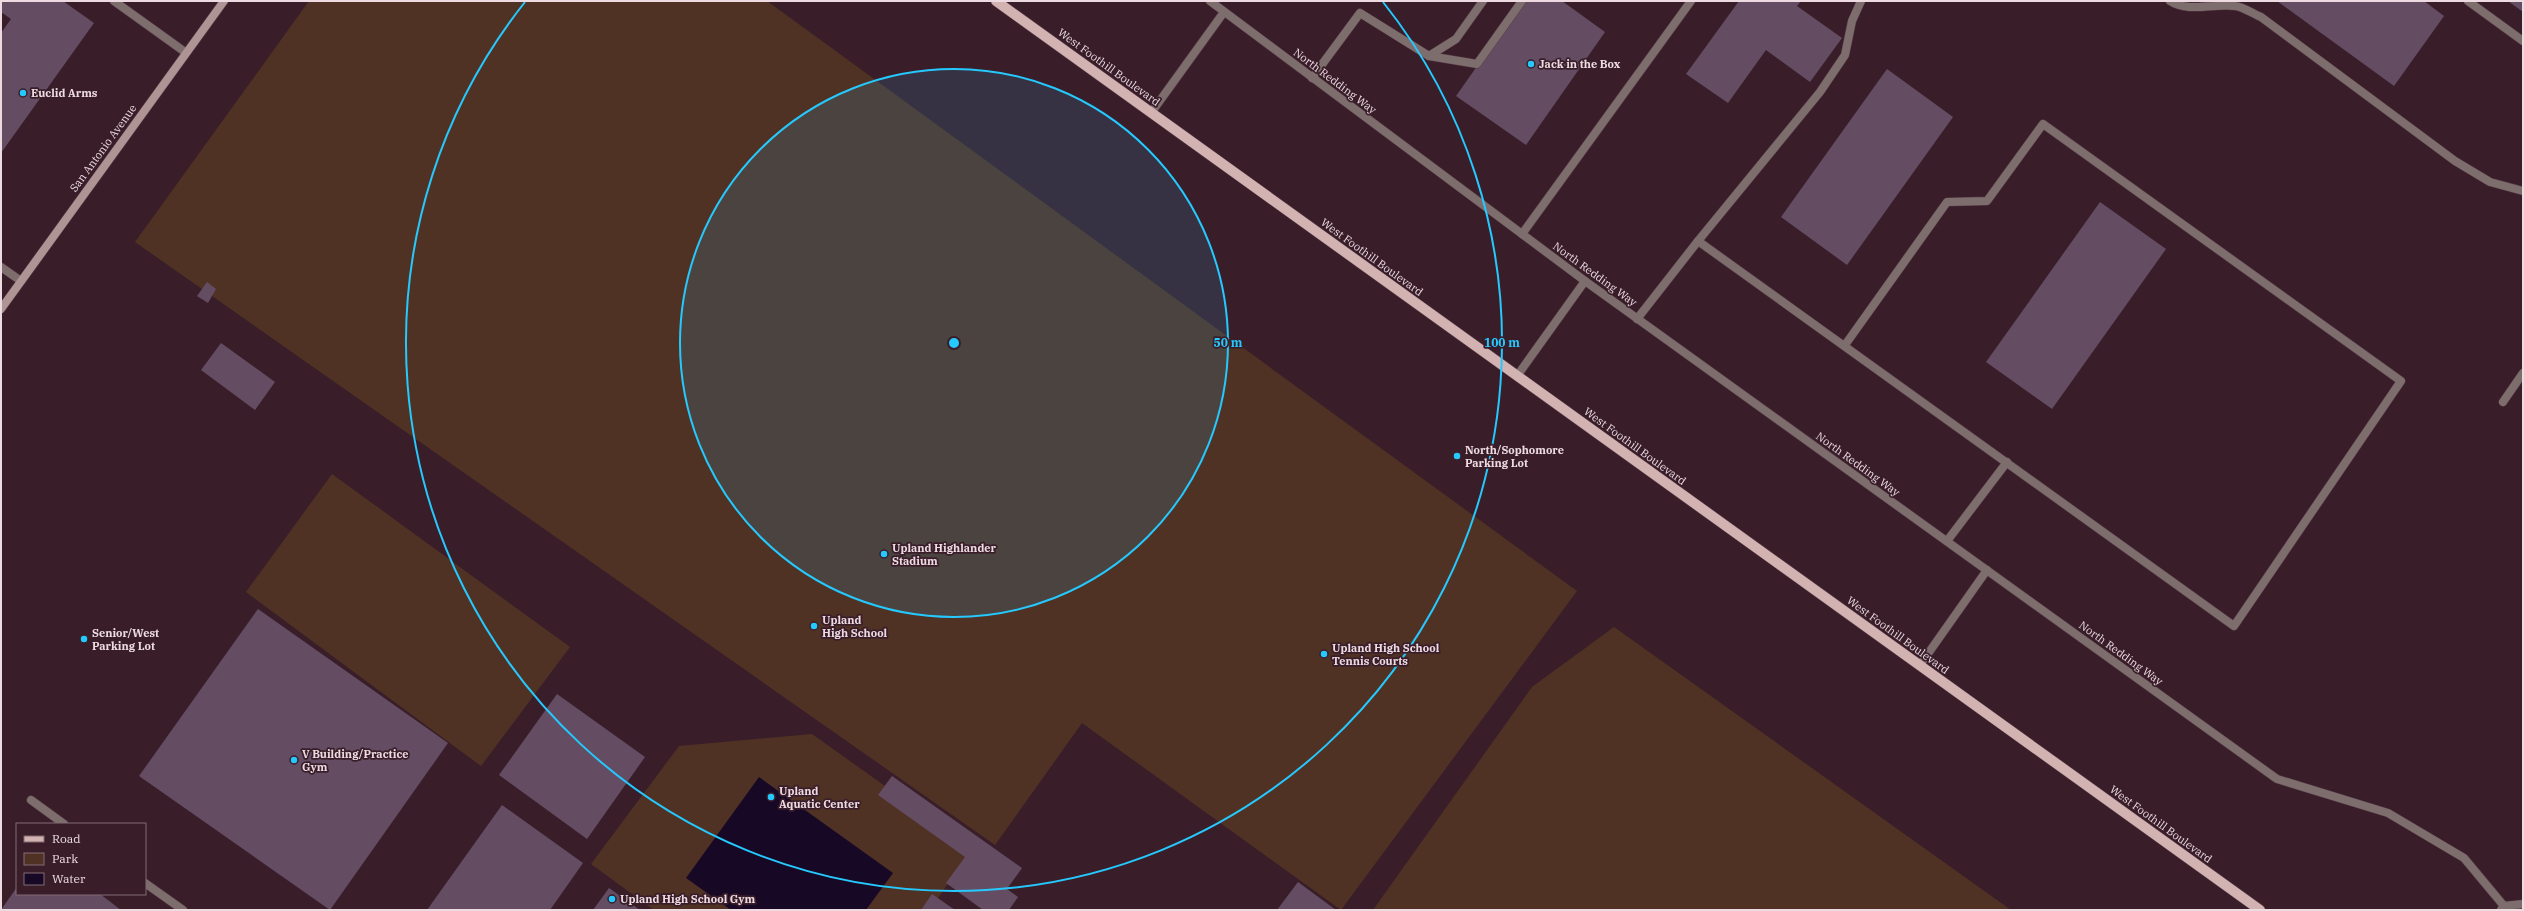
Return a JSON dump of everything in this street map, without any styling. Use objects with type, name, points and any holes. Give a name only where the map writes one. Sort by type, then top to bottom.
[{"type":"main road","name":"San Antonio Avenue","points":[[1,309],[185,52],[224,1]]},
{"type":"main road","name":"West Foothill Boulevard","points":[[996,1],[2260,910]]},
{"type":"street","points":[[114,1],[185,52]]},
{"type":"street","name":"North Redding Way","points":[[1210,1],[1637,320],[2277,779],[2388,813],[2464,858],[2503,908]]},
{"type":"street","points":[[1429,56],[1456,39],[1483,1]]},
{"type":"street","points":[[1312,78],[1360,13],[1429,56],[1477,64],[1522,1]]},
{"type":"street","points":[[1522,234],[1691,1]]},
{"type":"street","points":[[1637,320],[1698,241],[1820,92],[1845,55],[1852,21],[1861,1]]},
{"type":"street","points":[[2170,1],[2175,4],[2204,7],[2236,6],[2261,17],[2455,161],[2490,182],[2523,192]]},
{"type":"street","points":[[2468,1],[2523,41]]},
{"type":"street","points":[[1151,113],[1224,12]]},
{"type":"street","points":[[1698,241],[1845,345],[2234,626],[2401,381],[2043,124],[1987,201],[1947,202],[1845,345]]},
{"type":"street","points":[[1,267],[20,282]]},
{"type":"street","points":[[1517,376],[1585,281]]},
{"type":"street","points":[[2503,402],[2523,373]]},
{"type":"street","points":[[1947,541],[2006,462]]},
{"type":"street","points":[[1920,665],[1987,570]]},
{"type":"street","points":[[31,800],[63,823]]},
{"type":"street","points":[[146,883],[183,910]]},
{"type":"street","points":[[2503,908],[2523,904]]},
{"type":"green space","name":"Upland Highlander Stadium","points":[[309,1],[767,1],[1577,591],[1341,910],[1082,723],[995,845],[135,242]]},
{"type":"green space","points":[[332,474],[570,647],[481,766],[246,592]]},
{"type":"green space","points":[[1614,627],[2011,910],[1373,910],[1532,687]]},
{"type":"green space","name":"Upland Aquatic Center","points":[[812,734],[972,848],[930,910],[654,910],[591,864],[679,746]]},
{"type":"water","points":[[759,777],[893,873],[866,910],[731,910],[686,878]]},
{"type":"building","name":"Euclid Arms","points":[[1,1],[63,1],[94,23],[1,153],[1,33],[11,19],[1,12]]},
{"type":"building","name":"Jack in the Box","points":[[1523,1],[1562,1],[1605,32],[1526,145],[1456,96]]},
{"type":"building","points":[[1739,1],[1801,1],[1797,6],[1842,38],[1810,82],[1766,50],[1728,103],[1686,74]]},
{"type":"building","points":[[2277,1],[2424,1],[2444,16],[2394,86]]},
{"type":"building","points":[[2508,1],[2523,1],[2523,12]]},
{"type":"building","points":[[1887,69],[1953,117],[1847,265],[1781,217]]},
{"type":"building","points":[[2100,202],[2166,249],[2052,409],[1986,362]]},
{"type":"building","points":[[207,282],[216,289],[208,303],[197,296]]},
{"type":"building","points":[[221,343],[275,382],[255,410],[201,370]]},
{"type":"building","name":"V Building/Practice Gym","points":[[258,609],[448,743],[330,910],[139,776]]},
{"type":"building","points":[[557,694],[645,757],[587,839],[499,775]]},
{"type":"building","points":[[892,776],[1022,868],[1007,889],[1018,897],[1009,910],[983,910],[946,883],[965,857],[878,795]]},
{"type":"building","points":[[502,805],[583,863],[550,910],[427,910]]},
{"type":"building","points":[[1298,882],[1336,910],[1277,910]]},
{"type":"building","points":[[16,888],[16,895],[101,895],[121,910],[1,910]]},
{"type":"building","name":"Upland High School Gym","points":[[609,888],[640,910],[593,910]]},
{"type":"building","points":[[932,894],[955,910],[921,910]]},
{"type":"place","name":"Jack in the Box","points":[[1531,64]]},
{"type":"place","name":"Euclid Arms","points":[[23,93]]},
{"type":"place","name":"North/Sophomore Parking Lot","points":[[1457,456]]},
{"type":"place","name":"Upland Highlander Stadium","points":[[884,554]]},
{"type":"place","name":"Upland High School","points":[[814,626]]},
{"type":"place","name":"Senior/West Parking Lot","points":[[84,639]]},
{"type":"place","name":"Upland High School Tennis Courts","points":[[1324,654]]},
{"type":"place","name":"V Building/Practice Gym","points":[[294,760]]},
{"type":"place","name":"Upland Aquatic Center","points":[[771,797]]},
{"type":"place","name":"Upland High School Gym","points":[[612,899]]}]
